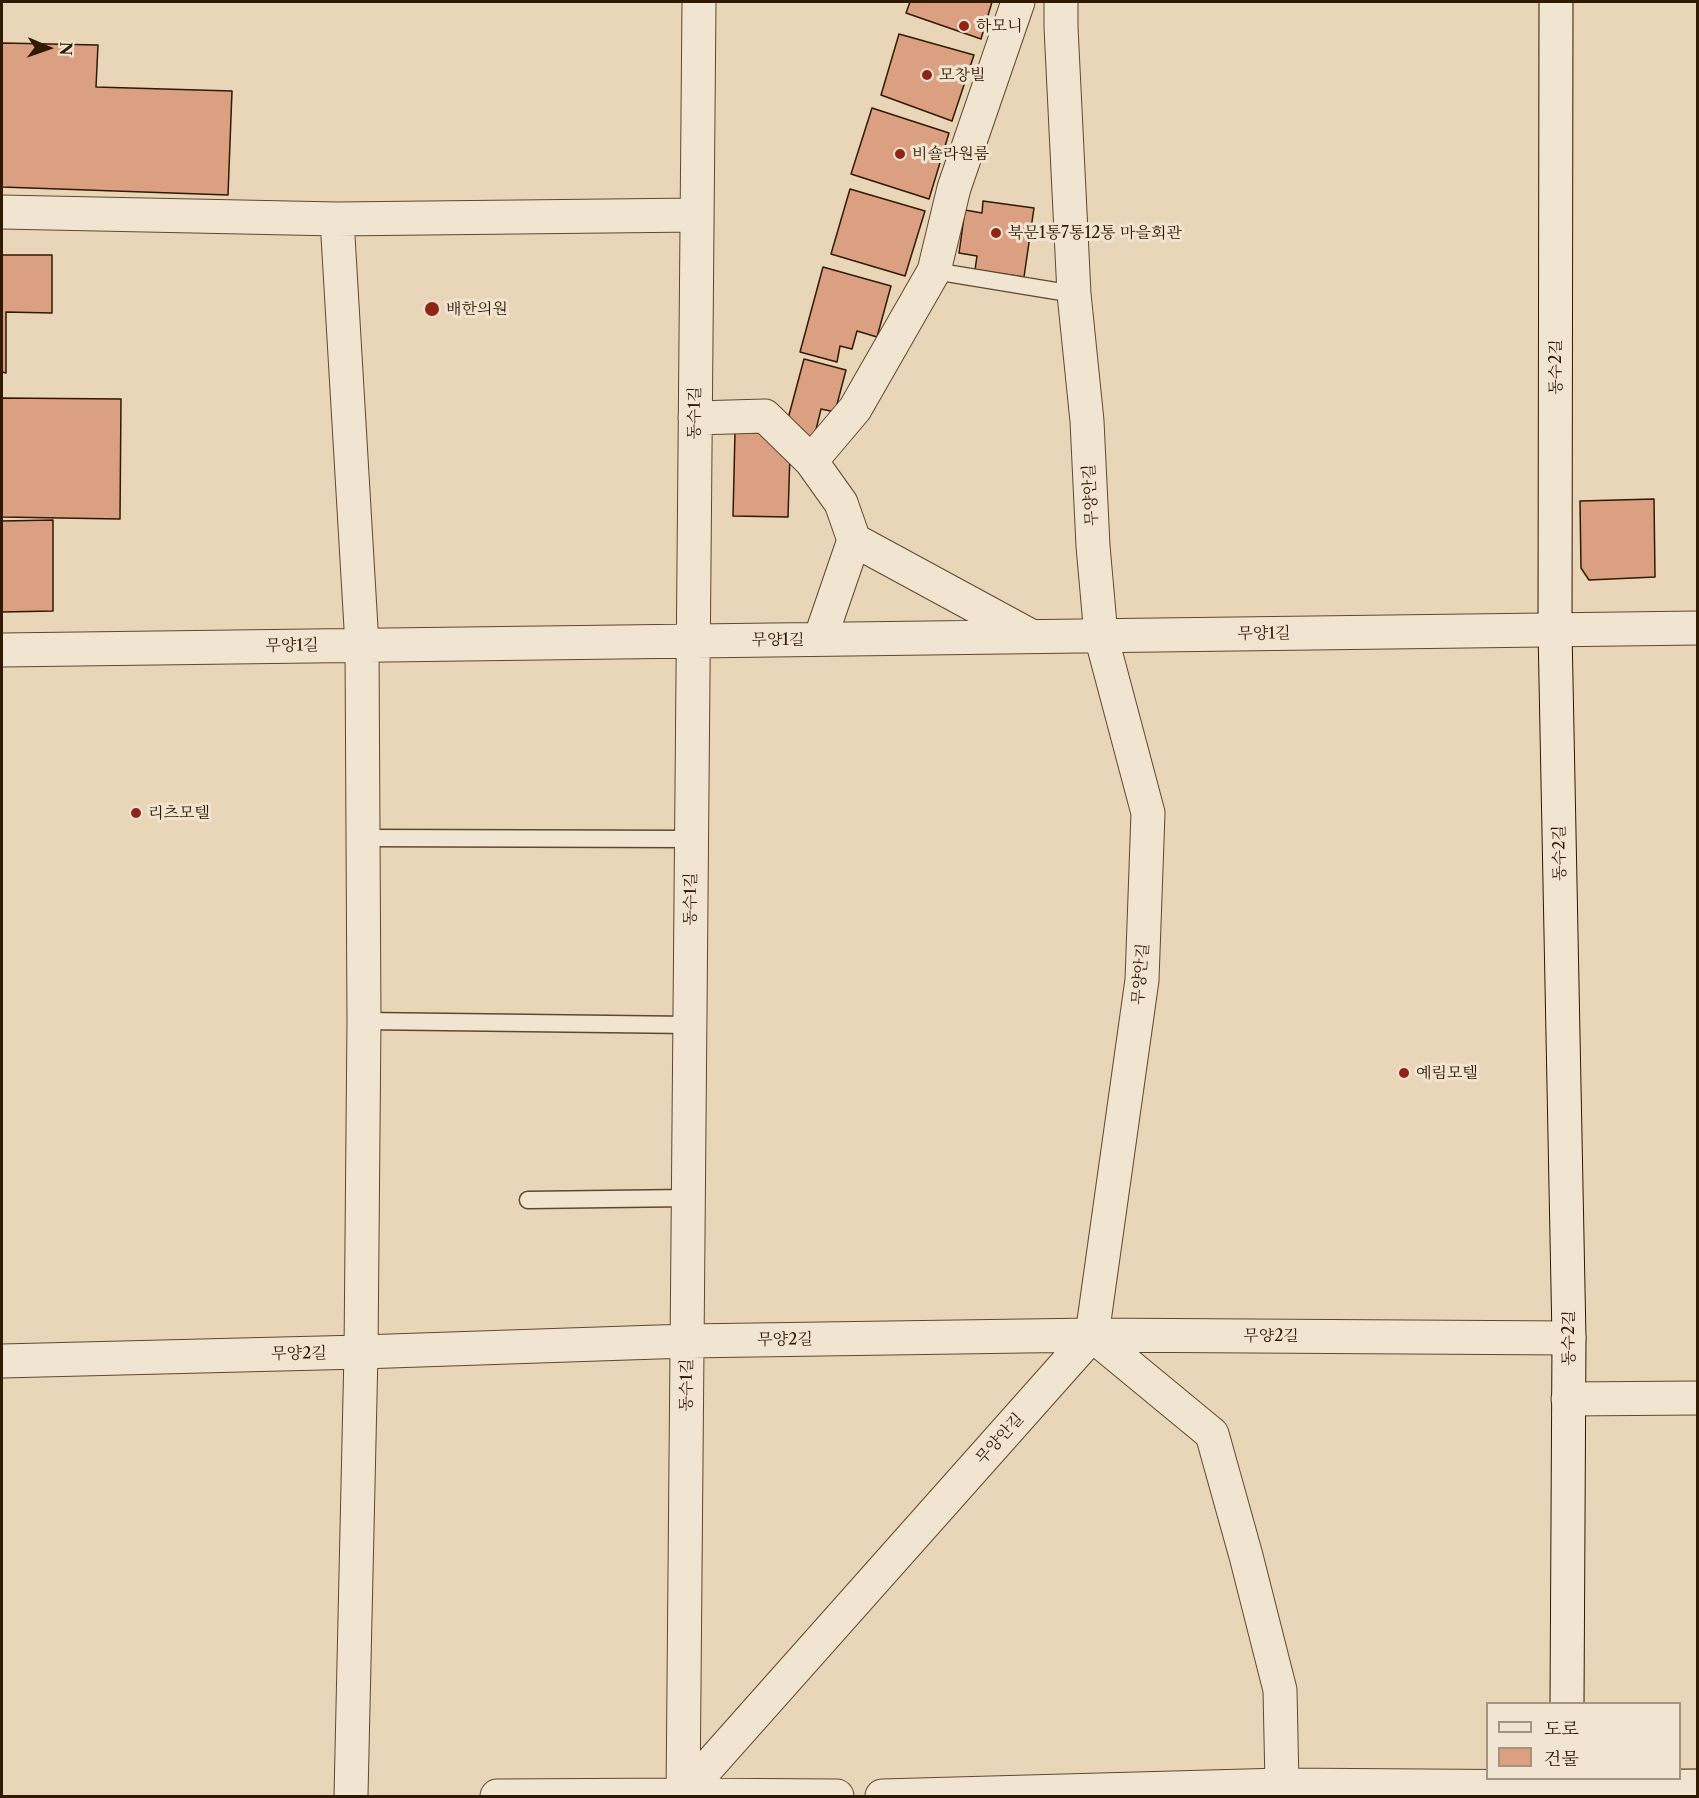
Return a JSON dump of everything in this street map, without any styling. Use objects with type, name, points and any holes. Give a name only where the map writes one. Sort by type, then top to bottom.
[{"type":"street","name":"동수1길","points":[[683,1796],[699,2]]},
{"type":"street","points":[[811,461],[855,410],[934,271],[954,188],[1018,2]]},
{"type":"street","name":"무양안길","points":[[683,1796],[1092,1335],[1142,981],[1148,813],[1101,636],[1093,546],[1087,421],[1074,294],[1061,2]]},
{"type":"street","name":"동수2길","points":[[1556,2],[1555,630],[1569,1338],[1567,1702]]},
{"type":"street","points":[[2,212],[337,219],[697,215]]},
{"type":"street","points":[[337,219],[362,645],[364,1021],[361,1352],[351,1797]]},
{"type":"street","points":[[695,418],[765,416],[811,461],[841,503],[854,540],[820,639]]},
{"type":"street","points":[[854,540],[1031,636]]},
{"type":"street","name":"무양1길","points":[[2,650],[1698,628]]},
{"type":"street","points":[[1092,1335],[1212,1434],[1280,1690],[1281,1785]]},
{"type":"street","name":"무양2길","points":[[2,1361],[687,1341],[1092,1335],[1569,1338]]},
{"type":"street","points":[[1568,1399],[1698,1398]]},
{"type":"street","points":[[882,1797],[1281,1785],[1339,1792],[1698,1786]]},
{"type":"street","points":[[497,1797],[837,1797]]},
{"type":"lane","points":[[934,271],[1074,294]]},
{"type":"lane","points":[[363,838],[692,839]]},
{"type":"lane","points":[[364,1021],[690,1025]]},
{"type":"lane","points":[[528,1200],[688,1198]]},
{"type":"building","name":"하모니","points":[[910,2],[992,2],[981,39],[906,13]]},
{"type":"building","name":"모창빌","points":[[899,34],[974,55],[952,121],[881,95]]},
{"type":"building","points":[[2,43],[98,45],[96,87],[232,91],[228,195],[2,187]]},
{"type":"building","name":"비숄라원룸","points":[[872,108],[949,133],[929,199],[851,174]]},
{"type":"building","points":[[850,189],[925,211],[905,276],[831,254]]},
{"type":"building","name":"북문1통7통12통 마을회관","points":[[983,201],[1034,208],[1024,277],[975,270],[977,256],[959,253],[965,210],[982,213]]},
{"type":"building","points":[[2,255],[52,255],[52,313],[6,312],[6,373],[2,372]]},
{"type":"building","points":[[823,267],[891,286],[877,337],[857,331],[852,349],[840,346],[837,362],[800,352]]},
{"type":"building","points":[[804,359],[846,370],[835,412],[821,409],[814,438],[785,430]]},
{"type":"building","points":[[2,398],[121,399],[120,519],[2,517]]},
{"type":"building","points":[[735,432],[767,433],[790,453],[788,517],[733,516]]},
{"type":"building","points":[[1654,499],[1655,577],[1589,580],[1581,568],[1580,501]]},
{"type":"building","points":[[53,520],[53,611],[2,612],[2,521]]},
{"type":"place","name":"하모니","points":[[964,26]]},
{"type":"place","name":"모창빌","points":[[927,75]]},
{"type":"place","name":"비숄라원룸","points":[[900,154]]},
{"type":"place","name":"북문1통7통12통 마을회관","points":[[996,233]]},
{"type":"place","name":"배한의원","points":[[432,309]]},
{"type":"place","name":"리츠모텔","points":[[136,813]]},
{"type":"place","name":"예림모텔","points":[[1404,1073]]}]
